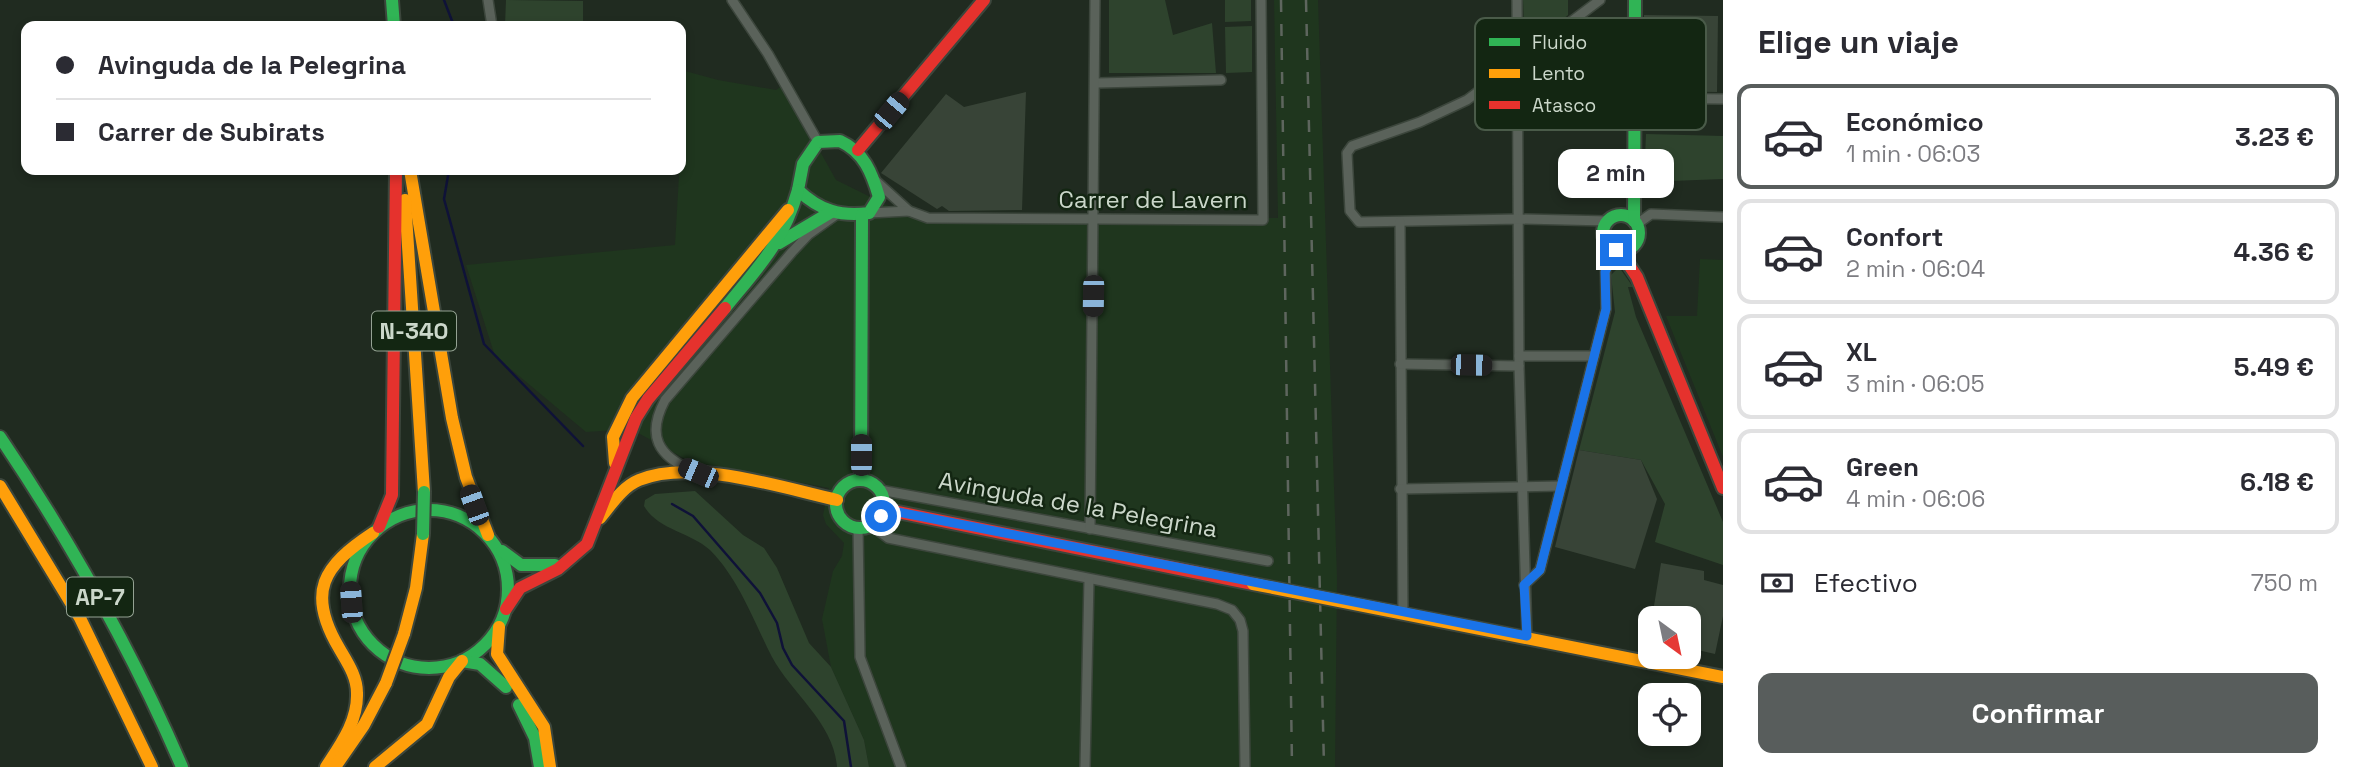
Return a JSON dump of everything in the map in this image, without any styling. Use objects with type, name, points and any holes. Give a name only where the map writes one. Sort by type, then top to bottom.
[{"type":"main road","points":[[392,0],[394,21]]},
{"type":"main road","points":[[858,150],[985,0]]},
{"type":"main road","points":[[1634,0],[1634,18]]},
{"type":"main road","points":[[1623,249],[1639,236],[1631,220],[1633,130]]},
{"type":"main road","points":[[776,246],[789,221],[798,193],[798,174],[803,160],[818,142],[840,141],[858,150],[874,179],[879,197],[866,214],[861,480]]},
{"type":"main road","points":[[396,175],[392,495],[376,530],[358,553],[349,586],[353,611],[363,634],[374,646],[402,664],[436,668],[462,661],[472,662],[490,670],[515,698],[535,738],[540,767]]},
{"type":"main road","name":"N-340","points":[[335,767],[364,725],[386,683],[404,634],[416,588],[423,534],[424,492],[403,175]]},
{"type":"main road","points":[[411,175],[432,287],[450,423],[466,482],[506,570],[506,609]]},
{"type":"main road","points":[[798,193],[810,203],[834,213],[866,214]]},
{"type":"main road","points":[[615,467],[613,437],[632,398],[777,224],[798,193]]},
{"type":"main road","points":[[375,767],[427,723],[449,677],[462,661],[482,648],[499,626],[520,588],[569,561],[587,544],[615,467],[636,418],[648,399],[776,246],[798,229],[834,213]]},
{"type":"main road","points":[[1631,220],[1608,221],[1605,240],[1623,249],[1637,277],[1722,480]]},
{"type":"main road","name":"AP-7","points":[[0,437],[63,534],[106,609],[182,767]]},
{"type":"main road","points":[[594,526],[616,499],[639,480],[665,472],[698,473],[837,500]]},
{"type":"main road","points":[[861,480],[880,490],[883,509],[864,526],[841,518],[837,500],[848,484],[861,480]]},
{"type":"main road","name":"AP-7","points":[[0,486],[85,629],[152,767]]},
{"type":"main road","name":"Avinguda de la Pelegrina","points":[[883,509],[1723,677]]},
{"type":"main road","points":[[326,767],[348,731],[357,695],[351,669],[321,611],[321,586],[333,562],[376,530],[412,511],[442,510],[469,520],[491,539],[507,558],[521,565],[545,567],[569,561]]},
{"type":"main road","points":[[499,626],[496,654],[544,727],[550,767]]},
{"type":"street","points":[[488,0],[491,21]]},
{"type":"street","points":[[732,0],[768,54],[818,142]]},
{"type":"street","points":[[1090,529],[1096,0]]},
{"type":"street","name":"Carrer de Lavern","points":[[866,214],[909,211],[928,218],[1263,220],[1261,0]]},
{"type":"street","points":[[1517,0],[1517,18]]},
{"type":"street","points":[[1577,18],[1600,0]]},
{"type":"street","points":[[1097,83],[1221,80]]},
{"type":"street","points":[[1475,95],[1420,122],[1352,146],[1347,153],[1350,211],[1359,222],[1519,219],[1608,221]]},
{"type":"street","points":[[1518,130],[1519,361],[1527,636]]},
{"type":"street","points":[[874,179],[909,211]]},
{"type":"street","points":[[698,473],[675,463],[663,451],[655,427],[659,413],[666,400],[792,251],[834,213]]},
{"type":"street","points":[[1631,220],[1651,214],[1723,217]]},
{"type":"street","points":[[1400,222],[1403,613]]},
{"type":"street","points":[[1524,585],[1540,570],[1606,309],[1605,240]]},
{"type":"street","points":[[1606,267],[1623,249]]},
{"type":"street","points":[[1400,364],[1594,356]]},
{"type":"street","points":[[1400,489],[1561,486]]},
{"type":"street","name":"Avinguda de la Pelegrina","points":[[880,490],[1268,561]]},
{"type":"street","points":[[901,767],[860,657],[864,526],[888,538],[1217,604],[1232,610],[1240,621],[1242,631],[1245,767]]},
{"type":"street","points":[[1085,767],[1089,579]]},
{"type":"shaded area","points":[[506,0],[583,1],[583,21],[505,21]]},
{"type":"shaded area","points":[[1109,0],[1165,0],[1173,35],[1212,23],[1216,73],[1109,73]]},
{"type":"shaded area","points":[[1225,0],[1251,0],[1251,21],[1225,22]]},
{"type":"shaded area","points":[[1274,0],[1318,0],[1337,578],[1335,767],[869,767],[864,740],[831,667],[822,619],[833,571],[842,556],[844,543],[826,524],[823,515],[829,488],[689,461],[631,429],[586,432],[495,356],[466,265],[675,245],[679,175],[686,175],[686,71],[776,90],[783,85],[836,180],[911,217],[1278,218]]},
{"type":"shaded area","points":[[1523,0],[1568,0],[1568,15],[1565,18],[1524,18]]},
{"type":"shaded area","points":[[1252,26],[1252,72],[1226,73],[1225,27]]},
{"type":"shaded area","points":[[1646,134],[1723,136],[1723,179],[1644,182]]},
{"type":"shaded area","points":[[1700,259],[1723,260],[1723,457],[1666,316],[1697,316]]},
{"type":"shaded area","points":[[1619,267],[1633,287],[1628,287],[1636,317],[1723,522],[1723,565],[1655,542],[1665,504],[1641,460],[1579,450],[1615,312],[1611,275]]},
{"type":"shaded area","points":[[695,491],[743,535],[764,548],[777,568],[809,643],[831,667],[864,740],[869,767],[837,767],[828,736],[780,671],[738,587],[720,561],[702,544],[657,520],[644,506],[645,500],[655,494]]},
{"type":"building","points":[[1644,15],[1718,16],[1717,92],[1706,92],[1706,18],[1644,18]]},
{"type":"building","points":[[1026,92],[1022,210],[949,211],[942,206],[937,209],[881,173],[946,94],[964,107]]},
{"type":"building","points":[[1579,450],[1641,460],[1657,499],[1635,569],[1555,547]]},
{"type":"building","points":[[1661,563],[1704,571],[1704,580],[1723,585],[1723,616],[1715,654],[1701,651],[1701,606],[1654,606]]},
{"type":"waterway","points":[[444,0],[452,21]]},
{"type":"waterway","points":[[448,175],[444,199],[484,344],[583,446]]},
{"type":"waterway","points":[[672,504],[693,516],[760,593],[777,623],[783,648],[792,665],[844,721],[851,767]]},
{"type":"railway","points":[[1281,0],[1292,767]]},
{"type":"railway","points":[[1306,0],[1324,767]]},
{"type":"traffic: fast","points":[[392,0],[394,21]]},
{"type":"traffic: fast","points":[[1635,0],[1635,18]]},
{"type":"traffic: fast","points":[[1634,130],[1634,221]]},
{"type":"traffic: fast","points":[[840,141],[861,157],[873,180],[879,197],[869,213],[839,213],[814,203],[798,190],[803,164],[818,142],[840,141]]},
{"type":"traffic: fast","points":[[725,308],[777,240],[798,190]]},
{"type":"traffic: fast","points":[[779,243],[831,212]]},
{"type":"traffic: fast","points":[[861,480],[862,215]]},
{"type":"traffic: fast","points":[[1621,215],[1633,221],[1639,233],[1633,245],[1621,251],[1609,245],[1603,233],[1609,221],[1621,215]]},
{"type":"traffic: fast","points":[[0,437],[99,598],[182,767]]},
{"type":"traffic: fast","points":[[860,480],[877,487],[884,504],[877,521],[860,528],[843,521],[836,504],[843,487],[860,480]]},
{"type":"traffic: fast","points":[[423,534],[424,492]]},
{"type":"traffic: fast","points":[[429,510],[459,516],[485,533],[502,559],[508,589],[502,619],[485,645],[459,662],[429,668],[399,662],[373,645],[356,619],[350,589],[356,559],[373,533],[399,516],[429,510]]},
{"type":"traffic: fast","points":[[502,551],[521,565],[555,565]]},
{"type":"traffic: fast","points":[[462,661],[480,664],[506,687]]},
{"type":"traffic: fast","points":[[519,705],[535,738],[540,767]]},
{"type":"traffic: slow","points":[[411,175],[452,418],[466,477],[488,535]]},
{"type":"traffic: slow","points":[[405,200],[424,492]]},
{"type":"traffic: slow","points":[[615,463],[613,437],[632,398],[788,210]]},
{"type":"traffic: slow","points":[[600,518],[633,483],[661,474],[685,472],[738,477],[837,500]]},
{"type":"traffic: slow","points":[[0,486],[80,618],[152,767]]},
{"type":"traffic: slow","points":[[326,767],[352,723],[357,693],[351,669],[329,628],[323,611],[322,596],[332,569],[342,557],[373,533]]},
{"type":"traffic: slow","points":[[404,634],[416,588],[423,534]]},
{"type":"traffic: slow","points":[[1253,584],[1339,601]]},
{"type":"traffic: slow","points":[[1339,601],[1723,677]]},
{"type":"traffic: slow","points":[[499,627],[497,654],[544,727],[550,767]]},
{"type":"traffic: slow","points":[[386,683],[404,634]]},
{"type":"traffic: slow","points":[[375,767],[427,724],[449,677],[462,661]]},
{"type":"traffic: slow","points":[[335,767],[364,725],[386,683]]},
{"type":"traffic: jam","points":[[858,150],[984,0]]},
{"type":"traffic: jam","points":[[379,527],[392,495],[396,175]]},
{"type":"traffic: jam","points":[[1619,250],[1637,277],[1723,488]]},
{"type":"traffic: jam","points":[[506,609],[520,588],[558,569],[587,544],[636,418],[648,399],[725,308]]},
{"type":"traffic: jam","points":[[883,509],[1253,584]]},
{"type":"route","points":[[881,516],[883,509],[1527,636],[1524,585],[1530,583],[1540,570],[1606,309],[1606,267],[1616,250]]}]
